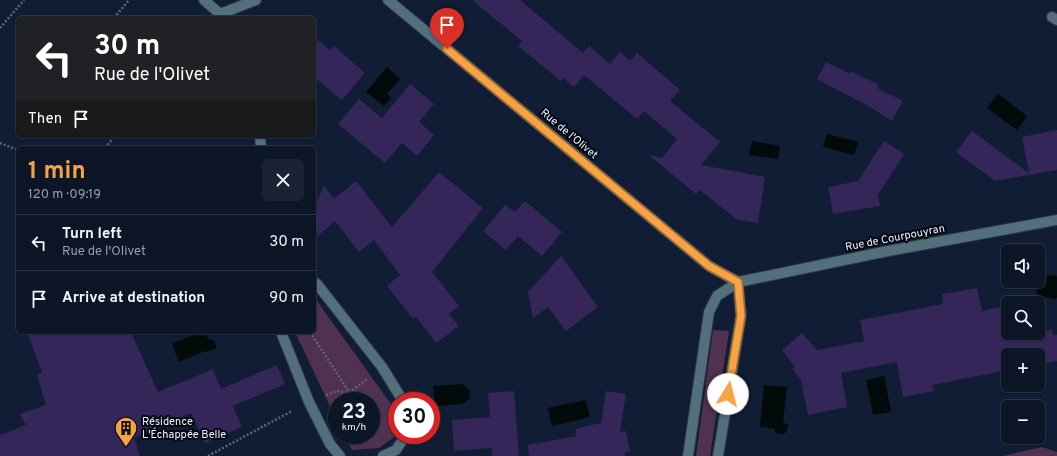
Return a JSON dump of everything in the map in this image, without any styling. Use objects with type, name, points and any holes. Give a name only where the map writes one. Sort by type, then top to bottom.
[{"type":"street","points":[[204,0],[221,16],[256,0]]},
{"type":"street","name":"Rue de l'Olivet","points":[[388,0],[709,266],[738,282]]},
{"type":"street","name":"Rue de Courpouyran","points":[[738,282],[883,252],[1057,220]]},
{"type":"street","points":[[688,456],[709,312],[717,296],[738,282],[741,316],[718,456]]},
{"type":"street","points":[[316,283],[382,368],[397,392]]},
{"type":"street","points":[[282,334],[309,402],[330,444],[340,456]]},
{"type":"street","points":[[383,456],[396,450],[400,444]]},
{"type":"path","points":[[0,28],[24,0]]},
{"type":"path","points":[[116,16],[129,0]]},
{"type":"path","points":[[107,146],[113,138]]},
{"type":"path","points":[[0,143],[16,149]]},
{"type":"path","points":[[311,334],[348,392]]},
{"type":"path","points":[[350,392],[382,368]]},
{"type":"path","points":[[208,456],[309,402],[328,395]]},
{"type":"shaded area","points":[[387,67],[400,79],[387,94],[391,98],[384,106],[366,92]]},
{"type":"shaded area","points":[[998,94],[1027,116],[1017,130],[987,108]]},
{"type":"shaded area","points":[[827,134],[858,142],[854,155],[823,147]]},
{"type":"shaded area","points":[[752,141],[780,146],[778,159],[749,155]]},
{"type":"shaded area","points":[[1049,276],[1057,276],[1057,298],[1055,299],[1045,298],[1045,296],[1038,296],[1036,288],[1045,288],[1045,279]]},
{"type":"shaded area","points":[[317,301],[388,400],[388,442],[379,448],[352,450],[349,444],[380,444],[380,392],[328,392],[328,402],[296,334],[316,334]]},
{"type":"shaded area","points":[[713,330],[729,331],[710,456],[696,456]]},
{"type":"shaded area","points":[[195,334],[206,334],[208,339],[214,341],[217,348],[208,352],[205,351],[179,362],[172,344]]},
{"type":"shaded area","points":[[884,376],[891,412],[873,415],[866,380]]},
{"type":"shaded area","points":[[462,384],[469,389],[470,398],[463,404],[440,406],[440,392],[434,392],[433,386]]},
{"type":"shaded area","points":[[764,385],[787,387],[783,423],[788,424],[788,429],[784,434],[775,433],[775,429],[760,427]]},
{"type":"shaded area","points":[[586,400],[590,417],[552,426],[548,408]]},
{"type":"shaded area","points":[[1042,447],[1057,452],[1057,456],[1003,456]]},
{"type":"building","points":[[472,0],[520,0],[583,53],[589,46],[610,64],[620,52],[630,61],[637,53],[680,90],[670,101],[720,142],[701,165],[765,177],[758,223],[736,219],[700,190],[696,194],[649,155],[662,158],[677,139],[644,111],[637,119],[584,75],[574,87],[563,78],[561,81],[518,46],[522,41]]},
{"type":"building","points":[[316,39],[330,50],[334,46],[365,73],[342,100],[316,79]]},
{"type":"building","points":[[826,62],[850,74],[851,71],[879,85],[877,88],[903,101],[892,121],[872,108],[817,79]]},
{"type":"building","points":[[410,84],[434,104],[419,122],[434,135],[417,156],[402,143],[385,163],[338,124],[359,99],[382,118]]},
{"type":"building","points":[[1057,130],[1057,170],[995,181],[956,152],[972,131],[1029,173],[1022,137]]},
{"type":"building","points":[[884,141],[904,154],[878,195],[880,206],[833,214],[828,187],[858,181]]},
{"type":"building","points":[[439,172],[483,208],[432,272],[459,306],[449,314],[459,326],[436,343],[416,317],[413,319],[387,286],[400,275],[374,240],[359,252],[335,221],[318,236],[316,226],[316,203],[324,186],[334,199],[356,181],[392,227]]},
{"type":"building","points":[[525,201],[562,232],[542,256],[518,236],[506,250],[483,231],[505,205],[515,212]]},
{"type":"building","points":[[561,256],[598,307],[566,331],[548,307],[533,318],[528,292]]},
{"type":"building","points":[[977,288],[982,311],[1001,307],[1001,340],[1045,340],[1045,331],[1052,329],[1053,335],[1057,335],[1057,361],[1045,364],[1045,348],[1001,348],[1001,371],[932,385],[934,391],[903,397],[897,362],[841,373],[847,407],[808,415],[801,380],[792,369],[795,367],[782,350],[802,333],[817,350],[864,341],[860,320],[943,304],[942,294]]},
{"type":"building","points":[[28,334],[132,334],[158,392],[213,369],[221,389],[277,365],[285,384],[233,406],[242,427],[205,443],[191,413],[134,438],[140,456],[0,456],[0,435],[26,425],[20,414],[46,405],[37,375],[42,372]]},
{"type":"building","points":[[514,391],[519,456],[492,456],[492,448],[454,451],[452,420],[490,417],[488,393]]},
{"type":"building","points":[[606,391],[626,394],[620,432],[626,431],[630,451],[625,452],[625,456],[529,456],[528,445],[577,436],[575,429],[601,423]]},
{"type":"place","name":"Résidence L'Échappée Belle","points":[[126,448]]},
{"type":"route","points":[[447,49],[709,266],[738,282],[741,316],[728,394]]}]
